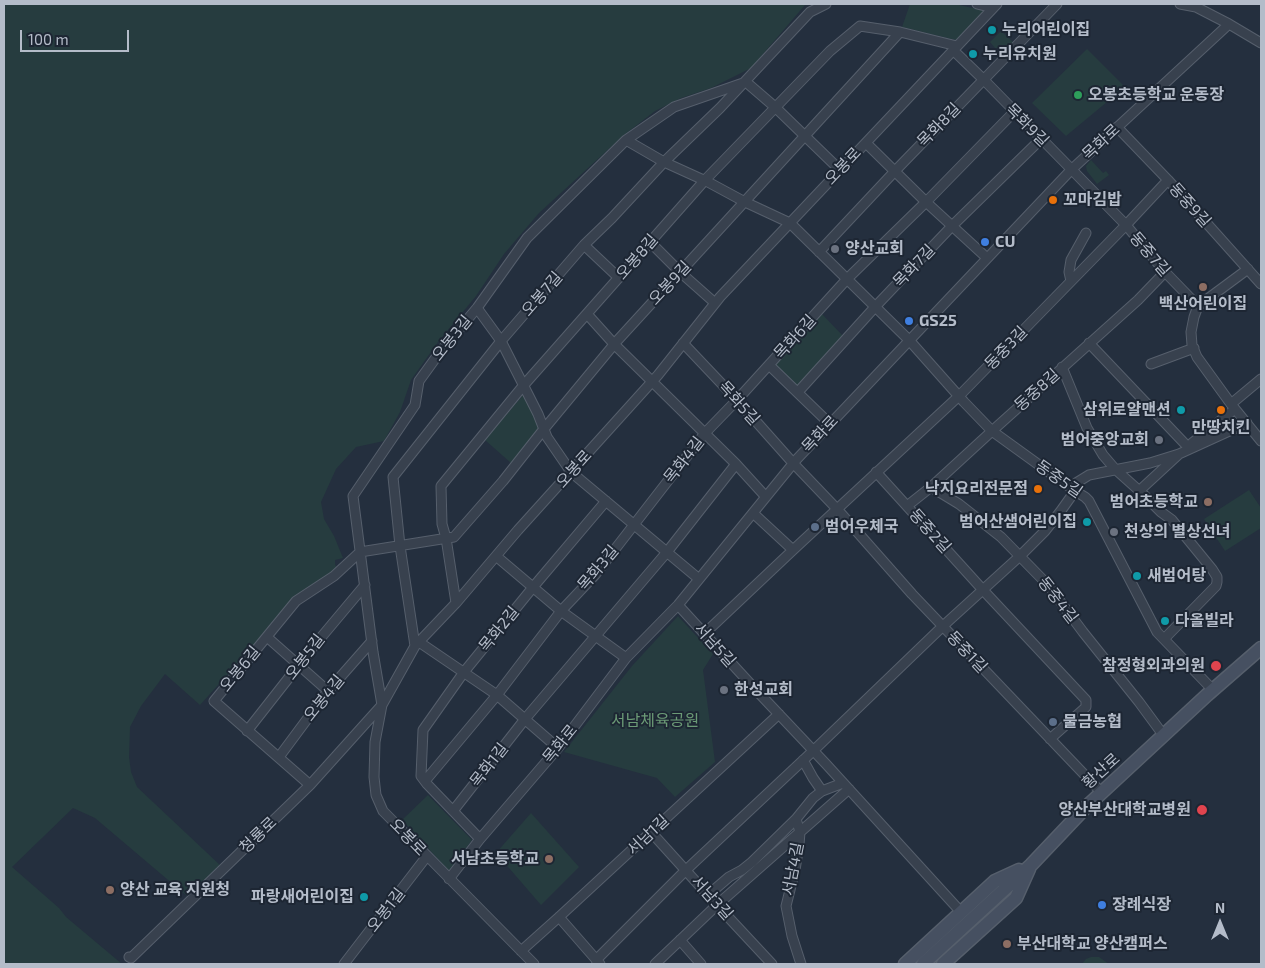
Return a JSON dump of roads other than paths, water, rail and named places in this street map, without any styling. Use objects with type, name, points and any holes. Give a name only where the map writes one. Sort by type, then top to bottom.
[{"type":"main road","name":"황산로","points":[[923,964],[1031,864],[1101,792],[1261,648]]},
{"type":"main road","points":[[905,964],[995,882],[1031,864]]},
{"type":"main road","points":[[943,964],[1016,898],[1031,864]]},
{"type":"street","name":"오봉7길","points":[[417,644],[400,546],[393,477],[501,341],[584,246],[664,162],[746,82],[810,12],[826,4]]},
{"type":"street","points":[[977,4],[995,6]]},
{"type":"street","points":[[983,79],[1057,4]]},
{"type":"street","points":[[1180,4],[1196,7],[1261,43]]},
{"type":"street","name":"오봉로","points":[[534,964],[383,811],[376,795],[374,776],[375,742],[382,705],[417,644],[456,603],[652,382],[715,303],[995,6]]},
{"type":"street","name":"목화로","points":[[449,879],[480,839],[558,748],[626,658],[678,605],[793,464],[1071,170],[1229,24]]},
{"type":"street","name":"오봉8길","points":[[456,603],[442,524],[441,486],[524,386],[705,180],[830,51],[860,26],[900,32],[955,48]]},
{"type":"street","name":"오봉9길","points":[[446,538],[454,536],[504,481],[614,344],[900,32]]},
{"type":"street","name":"목화9길","points":[[955,48],[1071,170]]},
{"type":"street","name":"목화8길","points":[[895,171],[983,79]]},
{"type":"street","points":[[746,82],[776,107],[840,170]]},
{"type":"street","name":"오봉3길","points":[[382,705],[353,496],[415,405],[419,381],[440,352],[477,308],[527,238],[626,140],[674,107],[746,82]]},
{"type":"street","points":[[847,280],[1014,112]]},
{"type":"street","name":"동중9길","points":[[1117,127],[1168,180],[1261,284]]},
{"type":"street","points":[[952,226],[1041,139]]},
{"type":"street","points":[[626,140],[664,162],[705,180],[745,202],[790,223],[909,340]]},
{"type":"street","points":[[866,143],[987,258]]},
{"type":"street","name":"동중7길","points":[[1071,170],[1126,225],[1165,272],[1198,306]]},
{"type":"street","points":[[819,252],[895,171]]},
{"type":"street","name":"동중3길","points":[[837,509],[959,396],[1168,180]]},
{"type":"street","name":"목화7길","points":[[875,307],[952,226]]},
{"type":"street","points":[[1072,281],[1069,272],[1071,260],[1086,232]]},
{"type":"street","points":[[650,242],[715,303]]},
{"type":"street","points":[[584,246],[618,278]]},
{"type":"street","points":[[1248,269],[1198,306],[1191,332],[1196,357],[1261,441]]},
{"type":"street","name":"동중8길","points":[[907,506],[931,487],[1138,300],[1165,272]]},
{"type":"street","name":"목화6길","points":[[830,424],[769,365],[847,280]]},
{"type":"street","points":[[798,392],[875,307]]},
{"type":"street","points":[[477,308],[501,341],[538,414],[547,437],[571,472],[699,578]]},
{"type":"street","points":[[587,314],[614,344],[736,464],[766,497]]},
{"type":"street","name":"동중5길","points":[[909,340],[992,431],[1089,501],[1157,632],[1213,690]]},
{"type":"street","name":"목화5길","points":[[683,343],[738,400],[793,464]]},
{"type":"street","points":[[1089,343],[1187,448]]},
{"type":"street","points":[[1151,364],[1194,348]]},
{"type":"street","name":"목화4길","points":[[634,525],[704,433],[738,400],[769,365]]},
{"type":"street","points":[[1062,367],[1087,428],[1103,455],[1115,469],[1172,520],[1217,577],[1218,582],[1216,586],[1164,639]]},
{"type":"street","points":[[1139,490],[1202,436],[1261,379]]},
{"type":"street","points":[[1187,448],[1247,423]]},
{"type":"street","points":[[559,917],[598,962],[686,870],[1045,531],[1074,491],[1076,483],[1090,475],[1150,463],[1179,454]]},
{"type":"street","points":[[525,719],[667,552],[736,464]]},
{"type":"street","name":"동중1길","points":[[793,464],[837,509],[912,594],[1101,792]]},
{"type":"street","name":"동중2길","points":[[876,472],[1086,700],[1086,707],[1050,739]]},
{"type":"street","name":"동중4길","points":[[931,487],[984,522],[1048,585],[1164,736]]},
{"type":"street","points":[[534,586],[606,501]]},
{"type":"street","points":[[704,634],[837,509]]},
{"type":"street","points":[[753,513],[793,550]]},
{"type":"street","name":"목화3길","points":[[561,610],[595,574],[634,525]]},
{"type":"street","points":[[360,552],[446,538]]},
{"type":"street","name":"오봉6길","points":[[310,785],[246,731],[214,701],[296,601],[334,576],[360,552]]},
{"type":"street","points":[[496,556],[561,610],[626,658]]},
{"type":"street","name":"오봉5길","points":[[246,731],[365,585]]},
{"type":"street","name":"목화2길","points":[[464,672],[534,586]]},
{"type":"street","name":"서남5길","points":[[678,605],[961,912]]},
{"type":"street","points":[[425,781],[497,695],[561,610]]},
{"type":"street","points":[[267,637],[328,691]]},
{"type":"street","name":"오봉4길","points":[[279,757],[328,691],[372,641]]},
{"type":"street","points":[[417,644],[464,672],[497,695],[558,748]]},
{"type":"street","points":[[464,672],[423,730],[421,776],[480,839]]},
{"type":"street","name":"청룡로","points":[[129,956],[131,958],[310,785],[382,705]]},
{"type":"street","name":"서남1길","points":[[521,951],[779,714]]},
{"type":"street","name":"목화1길","points":[[453,811],[525,719]]},
{"type":"street","points":[[803,760],[812,778],[822,791]]},
{"type":"street","points":[[708,895],[729,877],[752,862],[796,819],[812,798],[822,791],[846,786]]},
{"type":"street","points":[[655,964],[717,905],[800,832],[846,786]]},
{"type":"street","points":[[796,819],[800,832]]},
{"type":"street","name":"서남3길","points":[[652,832],[772,964]]},
{"type":"street","name":"서남4길","points":[[800,832],[795,870],[786,906],[800,964]]},
{"type":"street","name":"오봉1길","points":[[344,964],[427,856]]},
{"type":"street","points":[[680,940],[701,964]]},
{"type":"place","name":"누리어린이집","points":[[992,30]]},
{"type":"place","name":"누리유치원","points":[[973,54]]},
{"type":"place","name":"오봉초등학교 운동장","points":[[1078,95]]},
{"type":"place","name":"꼬마김밥","points":[[1053,200]]},
{"type":"place","name":"CU","points":[[985,242]]},
{"type":"place","name":"양산교회","points":[[835,249]]},
{"type":"place","name":"백산어린이집","points":[[1203,287]]},
{"type":"place","name":"GS25","points":[[909,321]]},
{"type":"place","name":"삼위로얄맨션","points":[[1181,410]]},
{"type":"place","name":"만땅치킨","points":[[1221,410]]},
{"type":"place","name":"범어중앙교회","points":[[1159,440]]},
{"type":"place","name":"낙지요리전문점","points":[[1038,489]]},
{"type":"place","name":"범어초등학교","points":[[1208,502]]},
{"type":"place","name":"범어산샘어린이집","points":[[1087,522]]},
{"type":"place","name":"범어우체국","points":[[815,527]]},
{"type":"place","name":"천상의 별상선녀","points":[[1114,532]]},
{"type":"place","name":"새범어탕","points":[[1137,576]]},
{"type":"place","name":"다올빌라","points":[[1165,621]]},
{"type":"place","name":"참정형외과의원","points":[[1216,666]]},
{"type":"place","name":"한성교회","points":[[724,690]]},
{"type":"place","name":"물금농협","points":[[1053,722]]},
{"type":"place","name":"양산부산대학교병원","points":[[1202,810]]},
{"type":"place","name":"서남초등학교","points":[[549,859]]},
{"type":"place","name":"양산 교육 지원청","points":[[110,890]]},
{"type":"place","name":"파랑새어린이집","points":[[364,897]]},
{"type":"place","name":"장례식장","points":[[1102,905]]},
{"type":"place","name":"부산대학교 양산캠퍼스","points":[[1007,944]]},
{"type":"park label","name":"서남체육공원","points":[[655,721]]}]
